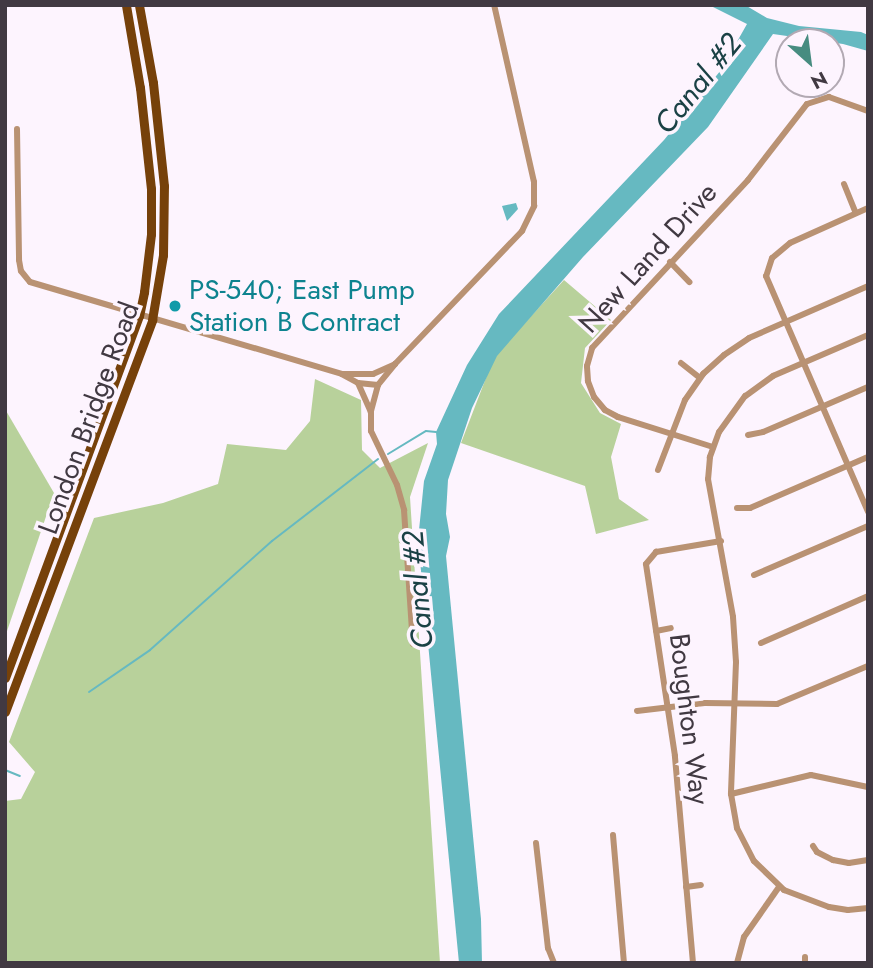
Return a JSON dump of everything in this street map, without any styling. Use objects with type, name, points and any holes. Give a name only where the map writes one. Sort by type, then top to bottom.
[{"type":"main road","name":"London Bridge Road","points":[[5,678],[139,316],[150,252],[152,203],[140,88],[126,5]]},
{"type":"main road","name":"London Bridge Road","points":[[5,712],[152,320],[163,255],[164,186],[153,83],[139,5]]},
{"type":"main road","points":[[40,582],[53,586]]},
{"type":"street","points":[[413,644],[404,510],[397,485],[371,431],[371,412],[379,385],[395,364],[522,231],[534,206],[534,182],[494,5]]},
{"type":"street","name":"New Land Drive","points":[[713,447],[618,417],[605,410],[594,397],[586,373],[588,357],[597,340],[762,163],[807,104],[829,97],[868,111]]},
{"type":"street","points":[[17,129],[19,260],[25,277],[39,287],[342,374],[358,383],[379,385]]},
{"type":"street","points":[[844,184],[856,213]]},
{"type":"street","points":[[868,208],[790,243],[772,258],[766,276],[868,512]]},
{"type":"street","points":[[670,262],[689,282]]},
{"type":"street","points":[[658,470],[685,401],[700,378],[737,345],[868,286]]},
{"type":"street","points":[[868,335],[773,376],[744,396],[727,416],[713,447],[709,470],[710,495],[733,617],[731,794],[734,819],[741,840],[754,861],[779,887],[829,907],[868,908]]},
{"type":"street","points":[[681,363],[700,378]]},
{"type":"street","points":[[342,374],[373,374],[395,364]]},
{"type":"street","points":[[358,383],[371,412]]},
{"type":"street","points":[[748,435],[763,432],[868,387]]},
{"type":"street","points":[[737,508],[750,508],[868,457]]},
{"type":"street","points":[[754,575],[868,526]]},
{"type":"street","name":"Boughton Way","points":[[693,963],[668,707],[646,568],[649,556],[656,552],[720,541]]},
{"type":"street","points":[[761,643],[868,596]]},
{"type":"street","points":[[656,631],[671,628]]},
{"type":"street","points":[[637,711],[705,703],[766,705],[789,701],[868,666]]},
{"type":"street","points":[[731,794],[811,775],[868,787]]},
{"type":"street","points":[[613,835],[624,963]]},
{"type":"street","points":[[536,843],[548,948],[554,963]]},
{"type":"street","points":[[813,846],[824,857],[840,862],[868,860]]},
{"type":"street","points":[[686,887],[701,885]]},
{"type":"street","points":[[737,963],[744,937],[779,887]]},
{"type":"green space","points":[[564,280],[611,320],[585,348],[581,383],[600,413],[621,424],[611,457],[619,499],[649,520],[596,534],[585,486],[461,443],[494,357]]},
{"type":"green space","points":[[315,379],[361,400],[362,450],[380,468],[428,443],[410,497],[440,963],[5,963],[5,801],[21,799],[35,772],[9,742],[94,518],[163,503],[218,484],[227,444],[286,450],[310,421]]},
{"type":"green space","points":[[5,409],[54,493],[5,637]]},
{"type":"water","points":[[709,5],[745,5],[767,18],[820,28],[775,28],[775,34],[708,127],[583,257],[497,356],[472,408],[448,480],[446,514],[450,537],[446,556],[481,919],[482,963],[459,963],[418,540],[424,481],[437,444],[436,432],[467,365],[499,314],[664,140],[721,70],[747,24]]},
{"type":"water","points":[[845,30],[868,35],[868,51],[845,45]]},
{"type":"water","points":[[516,203],[518,209],[507,221],[502,206]]},
{"type":"waterway","points":[[388,454],[426,431],[436,432]]},
{"type":"waterway","points":[[89,692],[150,650],[272,541],[378,459]]},
{"type":"waterway","points":[[5,770],[20,776]]},
{"type":"place","name":"PS-540; East Pump Station B Contract","points":[[175,306]]},
{"type":"water label","name":"Canal #2","points":[[698,84]]},
{"type":"water label","name":"Canal #2","points":[[418,590]]}]
